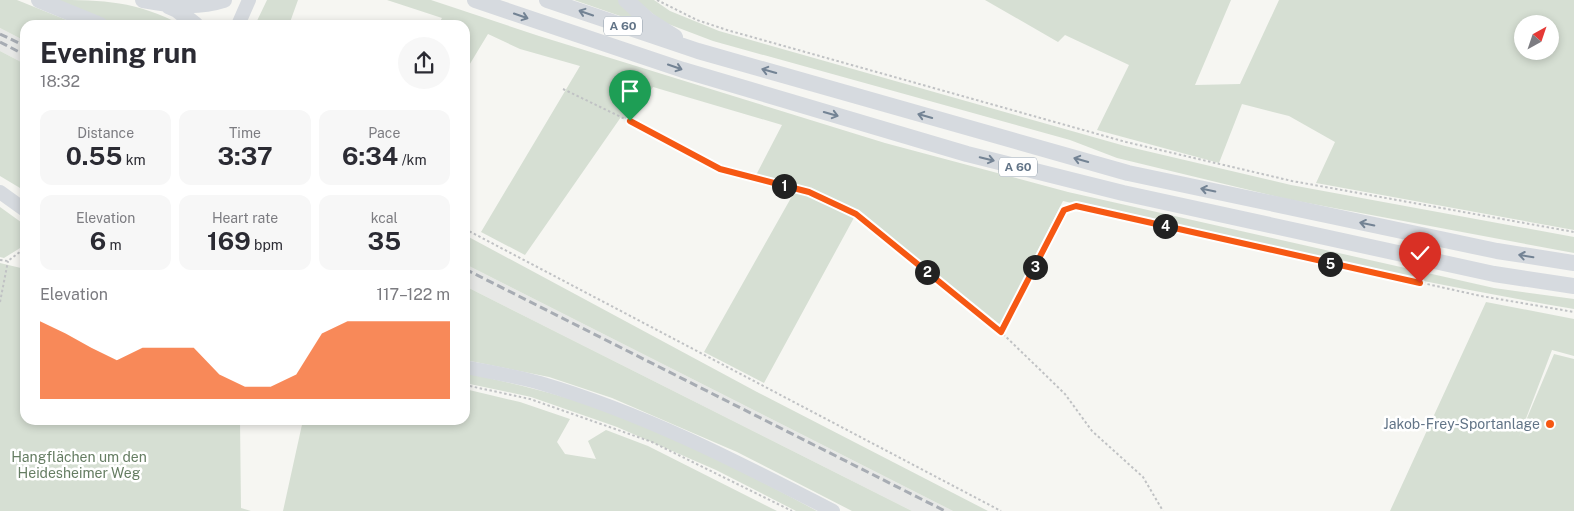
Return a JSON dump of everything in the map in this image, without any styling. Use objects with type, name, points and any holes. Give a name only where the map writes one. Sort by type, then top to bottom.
[{"type":"highway","points":[[39,0],[88,20]]},
{"type":"highway","points":[[143,0],[194,6],[224,0]]},
{"type":"highway","name":"A 60","points":[[474,0],[683,70],[967,154],[1123,193],[1494,274],[1574,286]]},
{"type":"highway","name":"A 60","points":[[547,0],[698,51],[1128,173],[1497,251],[1574,263]]},
{"type":"highway","points":[[626,0],[648,20],[698,51]]},
{"type":"highway","points":[[159,3],[177,10],[190,20]]},
{"type":"main road","points":[[240,20],[249,0]]},
{"type":"main road","points":[[0,192],[20,206]]},
{"type":"main road","points":[[470,367],[538,382],[620,410],[715,451],[833,511]]},
{"type":"path","points":[[657,0],[697,20],[728,30],[1126,142],[1292,181],[1574,232]]},
{"type":"path","points":[[563,89],[621,116],[720,169],[809,192],[856,214],[1001,332],[1066,394],[1092,431],[1143,477],[1163,511]]},
{"type":"path","points":[[1001,332],[1064,210],[1076,206],[1472,294],[1574,312]]},
{"type":"path","points":[[470,231],[1001,511]]},
{"type":"path","points":[[0,302],[8,261],[20,252]]},
{"type":"path","points":[[0,260],[8,261]]},
{"type":"path","points":[[470,386],[530,398],[652,442],[792,511]]},
{"type":"shaded area","points":[[0,28],[20,38],[20,61],[0,51]]},
{"type":"shaded area","points":[[470,267],[953,511],[912,511],[470,289]]},
{"type":"green space","points":[[0,0],[17,0],[67,20],[20,20],[20,38],[0,28]]},
{"type":"green space","points":[[53,0],[119,4],[149,11],[171,20],[103,20]]},
{"type":"green space","points":[[267,0],[298,0],[291,20],[257,20]]},
{"type":"green space","points":[[387,0],[431,0],[539,36],[885,143],[1068,192],[1494,288],[1574,299],[1574,309],[1445,285],[1254,245],[1063,201],[1000,325],[994,327],[856,214],[764,383],[704,352],[796,189],[754,179],[782,125],[653,87],[630,121],[621,117],[525,255],[481,232],[580,66],[520,49],[488,34],[470,64],[470,20],[441,20],[442,18]]},
{"type":"green space","points":[[574,0],[620,0],[646,25]]},
{"type":"green space","points":[[636,0],[654,0],[670,11],[719,31],[1125,146],[1291,185],[1574,237],[1574,253],[1286,199],[1117,158],[1070,140],[713,41],[663,22]]},
{"type":"green space","points":[[985,0],[1231,0],[1195,85],[1240,84],[1279,0],[1574,0],[1574,230],[1316,183],[1335,142],[1289,116],[1242,104],[1219,163],[1097,130],[1129,65],[1065,35],[1058,42]]},
{"type":"green space","points":[[0,51],[20,61],[20,188],[0,176]]},
{"type":"green space","points":[[0,207],[20,221],[20,248],[4,258],[0,257]]},
{"type":"green space","points":[[470,238],[757,392],[988,511],[953,511],[470,267]]},
{"type":"green space","name":"Hangflächen um den Heidesheimer Weg","points":[[0,263],[20,268],[20,425],[240,425],[241,508],[251,511],[0,511]]},
{"type":"green space","points":[[470,289],[912,511],[852,511],[737,452],[612,398],[549,377],[470,361]]},
{"type":"green space","points":[[1486,302],[1574,319],[1574,356],[1552,350],[1519,437],[1554,354],[1574,359],[1574,511],[1390,511]]},
{"type":"green space","points":[[470,374],[584,403],[622,417],[745,473],[817,511],[796,511],[716,470],[617,427],[531,397],[470,384]]},
{"type":"green space","points":[[470,390],[520,402],[570,419],[557,442],[565,454],[596,459],[588,441],[606,430],[648,446],[777,511],[283,511],[302,425],[470,425]]},
{"type":"railway","points":[[0,34],[20,44]]},
{"type":"railway","points":[[0,42],[20,52]]},
{"type":"railway","points":[[470,272],[945,511]]},
{"type":"place","name":"Jakob-Frey-Sportanlage","points":[[1550,424]]},
{"type":"route","points":[[630,121],[720,169],[809,192],[856,214],[1001,332],[1064,210],[1076,206],[1420,283]]}]
